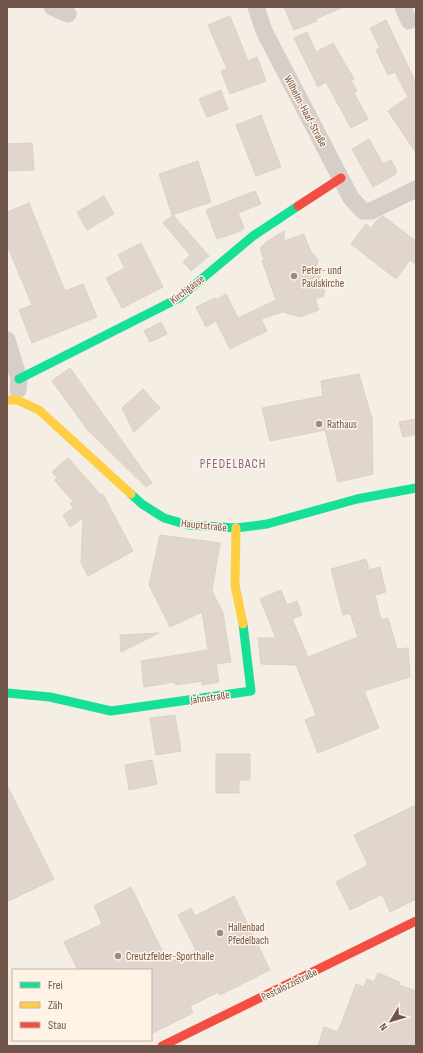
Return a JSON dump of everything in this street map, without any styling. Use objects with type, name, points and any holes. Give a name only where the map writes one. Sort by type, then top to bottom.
[{"type":"street","points":[[52,7],[68,14]]},
{"type":"street","name":"Wilhelm-Haaf-Straße","points":[[256,7],[264,31],[341,178],[352,198],[363,211],[371,211],[416,189]]},
{"type":"street","name":"Kirchgasse","points":[[19,379],[179,298],[253,236],[341,178]]},
{"type":"street","points":[[7,340],[19,379],[12,400]]},
{"type":"street","name":"Hauptstraße","points":[[12,400],[38,410],[60,428],[142,504],[164,518],[188,525],[236,528],[267,524],[357,499],[416,488]]},
{"type":"street","name":"Jahnstraße","points":[[7,693],[50,697],[111,711],[251,691],[244,635],[235,585],[236,528]]},
{"type":"street","name":"Pestalozzistraße","points":[[162,1046],[416,921]]},
{"type":"building","points":[[284,7],[343,7],[316,19],[317,21],[294,30]]},
{"type":"building","points":[[230,16],[248,61],[257,57],[266,81],[230,94],[221,71],[227,69],[208,25]]},
{"type":"building","points":[[386,20],[416,83],[416,153],[388,111],[408,97],[395,72],[388,75],[376,50],[380,48],[370,28]]},
{"type":"building","points":[[307,32],[316,52],[333,43],[354,79],[351,81],[357,91],[354,93],[368,119],[351,128],[326,82],[318,87],[294,38]]},
{"type":"building","points":[[221,90],[228,109],[207,117],[199,99]]},
{"type":"building","points":[[261,115],[281,167],[256,176],[236,125]]},
{"type":"building","points":[[369,139],[383,164],[391,160],[396,169],[396,174],[373,187],[352,149]]},
{"type":"building","points":[[32,143],[34,170],[7,171],[7,144]]},
{"type":"building","points":[[198,161],[211,202],[172,215],[159,174]]},
{"type":"building","points":[[255,191],[261,204],[238,213],[244,228],[240,231],[217,239],[206,210]]},
{"type":"building","points":[[104,196],[114,214],[87,230],[77,212]]},
{"type":"building","points":[[29,203],[65,291],[83,284],[97,317],[32,343],[19,310],[32,305],[7,245],[7,212]]},
{"type":"building","points":[[173,215],[209,256],[191,271],[183,262],[190,255],[163,223]]},
{"type":"building","points":[[383,216],[416,241],[416,265],[410,260],[396,279],[351,244],[366,224],[371,228],[378,219]]},
{"type":"building","points":[[284,231],[284,241],[304,234],[310,250],[318,260],[316,270],[321,274],[319,279],[325,293],[323,294],[324,296],[315,299],[319,310],[300,317],[283,312],[261,319],[267,331],[230,349],[216,321],[206,327],[196,307],[215,298],[216,300],[226,294],[238,318],[276,300],[262,261],[264,260],[260,248]]},
{"type":"building","points":[[141,243],[163,287],[122,308],[106,278],[125,268],[118,255]]},
{"type":"building","points":[[161,322],[167,334],[150,342],[144,331]]},
{"type":"building","points":[[70,368],[152,483],[146,487],[90,433],[52,381]]},
{"type":"building","name":"Rathaus","points":[[359,374],[372,419],[373,474],[338,482],[325,430],[270,441],[262,408],[323,396],[321,381]]},
{"type":"building","points":[[143,389],[160,408],[134,432],[122,408]]},
{"type":"building","points":[[416,419],[416,434],[403,437],[399,422]]},
{"type":"building","points":[[68,458],[101,495],[103,494],[133,551],[88,576],[81,563],[83,518],[70,527],[63,515],[74,508],[70,504],[73,501],[54,480],[57,478],[52,472]]},
{"type":"building","points":[[160,535],[220,543],[212,591],[223,613],[231,662],[216,664],[219,682],[202,685],[202,681],[175,685],[175,682],[144,687],[141,661],[208,650],[202,612],[170,627],[149,585]]},
{"type":"building","points":[[366,559],[369,570],[380,567],[386,592],[375,595],[381,620],[388,618],[397,649],[408,648],[410,677],[364,691],[379,728],[318,753],[305,720],[316,715],[296,665],[261,664],[258,638],[276,638],[260,599],[281,590],[287,605],[297,601],[302,615],[292,619],[308,657],[358,637],[350,613],[343,615],[331,569]]},
{"type":"building","points":[[159,633],[121,652],[120,635]]},
{"type":"building","points":[[175,715],[181,751],[156,755],[150,718]]},
{"type":"building","points":[[216,754],[250,754],[250,780],[239,780],[239,793],[216,793]]},
{"type":"building","points":[[152,760],[157,784],[129,790],[125,765]]},
{"type":"building","points":[[7,785],[54,879],[7,902]]},
{"type":"building","points":[[416,805],[416,899],[390,912],[382,894],[350,910],[336,882],[368,865],[354,835]]},
{"type":"building","points":[[131,887],[168,963],[196,950],[178,915],[191,908],[195,916],[234,896],[270,970],[220,995],[218,992],[190,1006],[193,1013],[152,1034],[152,969],[78,969],[64,942],[102,924],[94,906]]},
{"type":"building","points":[[378,973],[400,982],[399,985],[416,991],[416,1046],[318,1046],[324,1027],[338,1032],[356,984],[364,987],[367,979],[374,982]]},
{"type":"traffic: fast","points":[[19,379],[179,298],[253,236],[298,206]]},
{"type":"traffic: fast","points":[[131,494],[142,504],[164,518],[188,525],[236,528],[267,524],[357,499],[416,488]]},
{"type":"traffic: fast","points":[[7,693],[50,697],[111,711],[251,691],[243,624]]},
{"type":"traffic: slow","points":[[7,400],[17,400],[39,410],[131,494]]},
{"type":"traffic: slow","points":[[236,528],[235,585],[243,624]]},
{"type":"traffic: jam","points":[[298,206],[341,178]]},
{"type":"traffic: jam","points":[[162,1046],[416,921]]},
{"type":"place","name":"Peter- und Paulskirche","points":[[294,276]]},
{"type":"place","name":"Rathaus","points":[[319,424]]},
{"type":"place","name":"Hallenbad Pfedelbach","points":[[220,933]]},
{"type":"place","name":"Creutzfelder-Sporthalle","points":[[118,956]]},
{"type":"district","name":"PFEDELBACH","points":[[233,463]]}]
